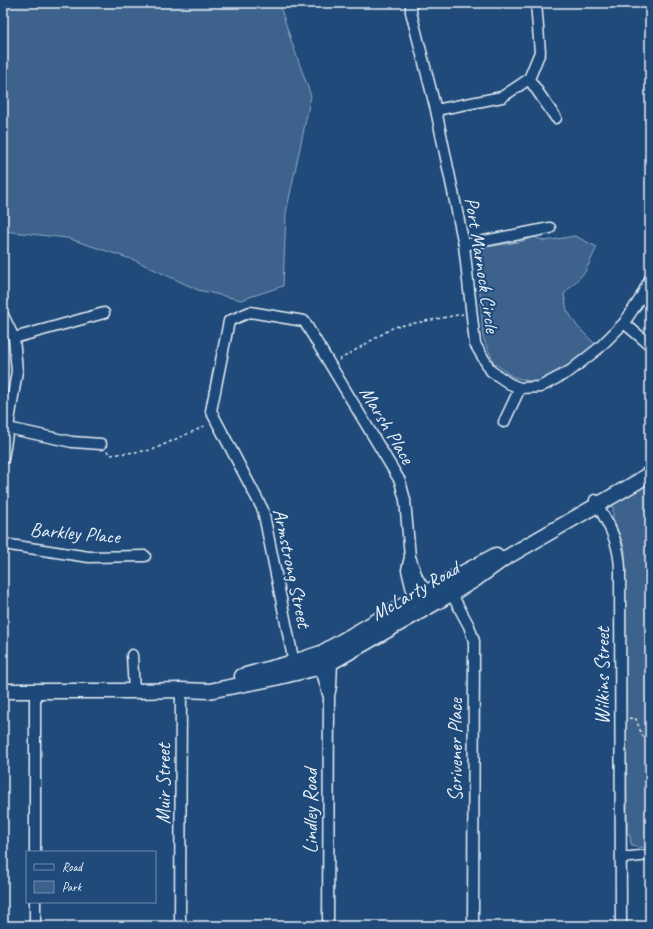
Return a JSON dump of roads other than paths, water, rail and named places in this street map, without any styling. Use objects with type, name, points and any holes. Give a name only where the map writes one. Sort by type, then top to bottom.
[{"type":"street","name":"Port Marnock Circle","points":[[411,3],[411,12],[436,110],[464,245],[475,344],[492,371],[510,384],[520,388]]},
{"type":"street","points":[[436,110],[502,97],[529,79],[540,52],[536,3]]},
{"type":"street","points":[[529,79],[556,118]]},
{"type":"street","points":[[464,245],[550,228]]},
{"type":"street","points":[[504,422],[520,388],[540,387],[570,371],[599,348],[624,323],[640,299],[650,279]]},
{"type":"street","name":"Armstrong Street","points":[[295,668],[263,510],[211,411],[229,321],[250,312],[304,321]]},
{"type":"street","points":[[14,338],[104,313]]},
{"type":"street","points":[[3,315],[14,338],[17,371],[3,459]]},
{"type":"street","name":"Marsh Place","points":[[304,321],[400,481],[405,500],[410,557],[408,570],[426,608]]},
{"type":"street","points":[[624,323],[650,345]]},
{"type":"street","points":[[8,428],[72,442],[101,444]]},
{"type":"street","name":"McLarty Road","points":[[324,662],[420,596],[473,581],[502,560],[596,502],[650,466]]},
{"type":"street","name":"McLarty Road","points":[[596,502],[637,482],[650,473]]},
{"type":"street","name":"Wilkins Street","points":[[596,502],[613,534],[620,561],[620,926]]},
{"type":"street","name":"Barkley Place","points":[[3,544],[89,557],[145,556]]},
{"type":"street","name":"McLarty Road","points":[[3,691],[209,691],[271,679],[295,668],[324,662],[426,608],[448,588]]},
{"type":"street","name":"Scrivener Place","points":[[448,588],[469,626],[474,641],[473,926]]},
{"type":"street","points":[[132,655],[134,691]]},
{"type":"street","name":"Lindley Road","points":[[324,662],[331,686],[329,696],[328,926]]},
{"type":"street","name":"Lindley Road","points":[[324,662],[323,676],[329,696]]},
{"type":"street","points":[[35,690],[35,851]]},
{"type":"street","name":"Muir Street","points":[[180,926],[181,690]]},
{"type":"street","points":[[621,858],[650,855]]},
{"type":"street","points":[[35,903],[35,926]]}]
